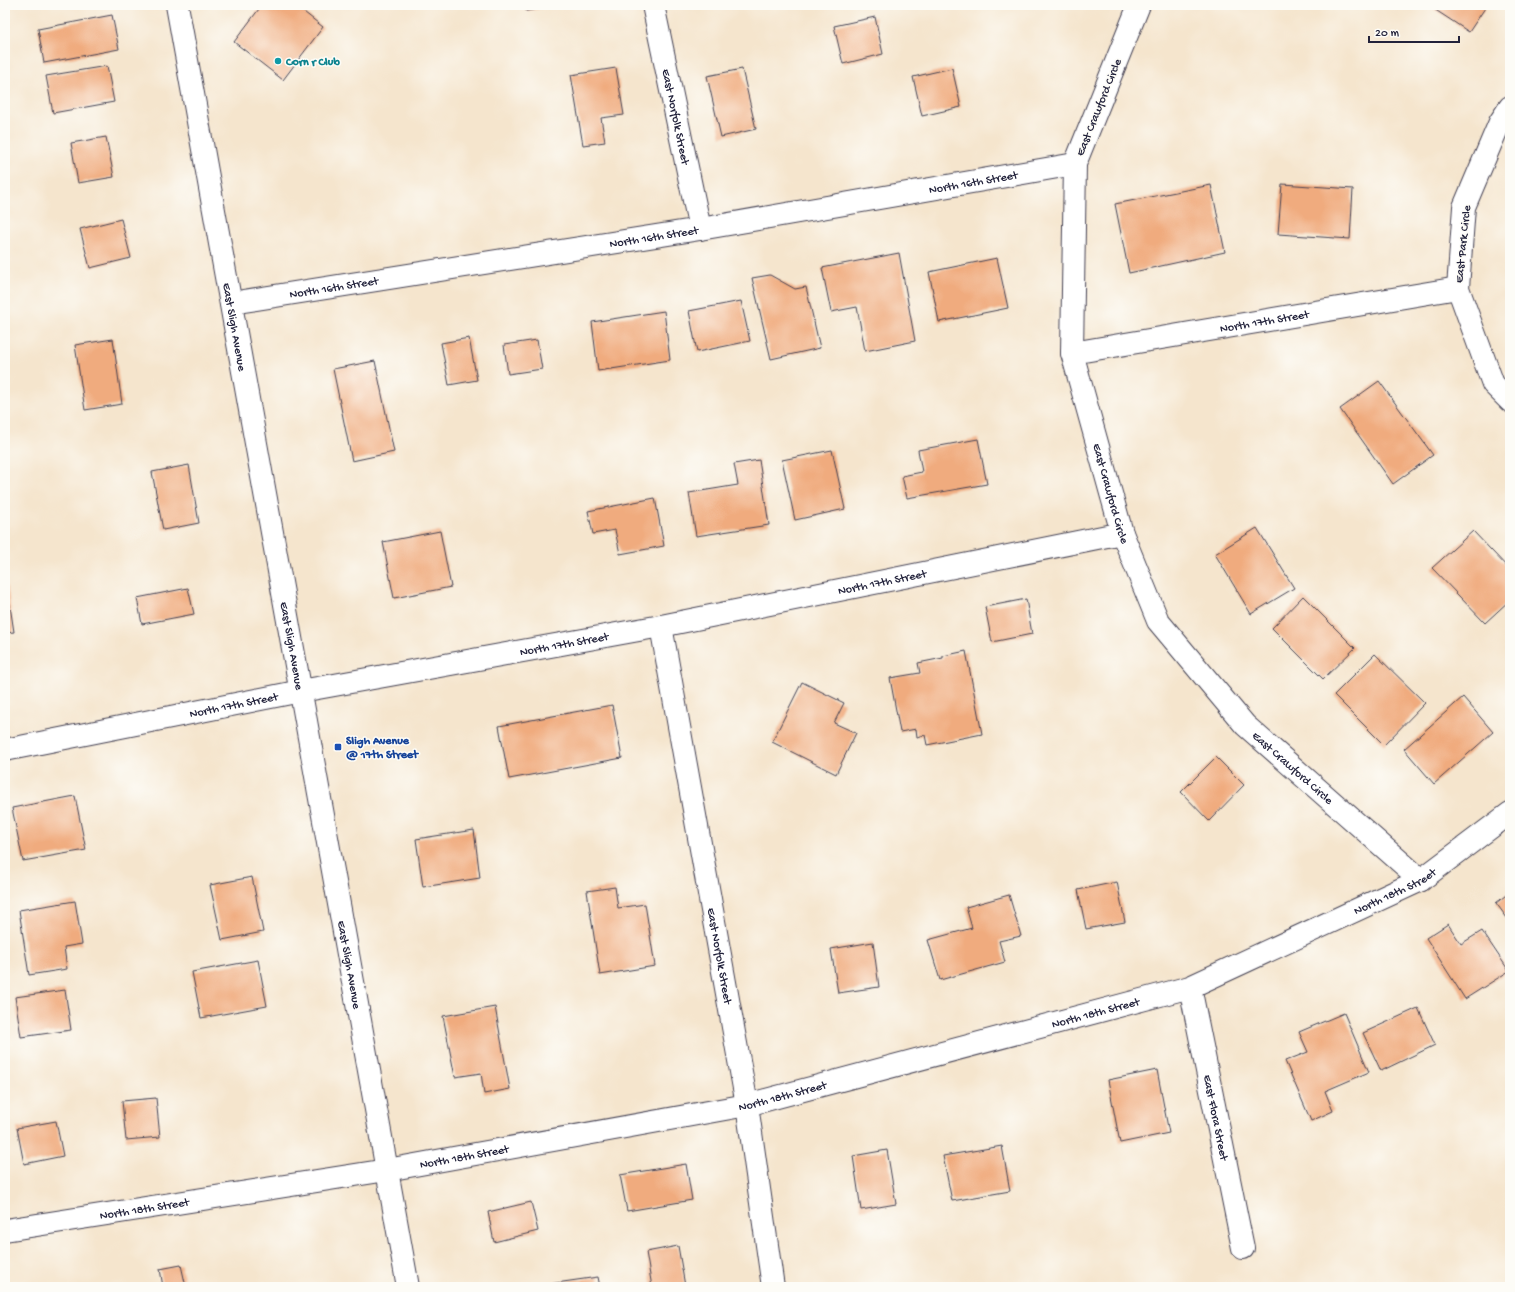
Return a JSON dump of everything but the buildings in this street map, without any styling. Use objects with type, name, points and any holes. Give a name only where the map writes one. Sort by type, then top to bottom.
[{"type":"street","name":"East Sligh Avenue","points":[[177,5],[408,1287]]},
{"type":"street","name":"East Norfolk Street","points":[[653,5],[700,229]]},
{"type":"street","name":"East Crawford Circle","points":[[1139,5],[1075,164],[1072,353],[1122,533],[1158,621],[1245,724],[1421,880]]},
{"type":"street","name":"East Park Circle","points":[[1510,107],[1500,122],[1464,206],[1458,288],[1493,384],[1510,401]]},
{"type":"street","name":"North 16th Street","points":[[231,303],[700,229],[1075,164]]},
{"type":"street","name":"North 17th Street","points":[[1072,353],[1458,288]]},
{"type":"street","name":"North 17th Street","points":[[5,750],[301,691],[661,626],[1122,533]]},
{"type":"street","name":"East Norfolk Street","points":[[661,626],[747,1105],[773,1287]]},
{"type":"street","name":"North 18th Street","points":[[5,1230],[388,1170],[747,1105],[1190,986],[1421,880],[1510,812]]},
{"type":"street","name":"East Flora Street","points":[[1190,986],[1243,1248]]},
{"type":"place","name":"Corn r Club","points":[[278,61]]},
{"type":"place","name":"Sligh Avenue @ 17th Street","points":[[338,747]]}]
